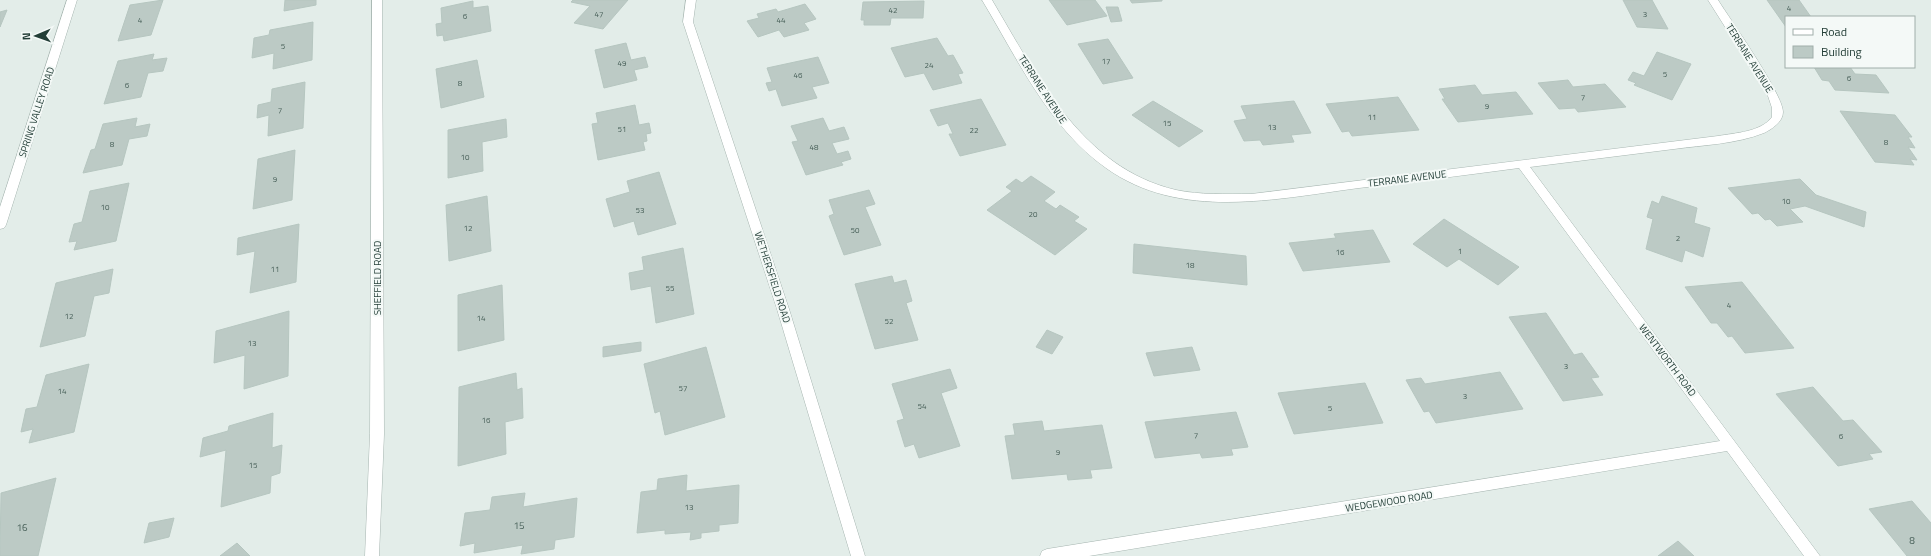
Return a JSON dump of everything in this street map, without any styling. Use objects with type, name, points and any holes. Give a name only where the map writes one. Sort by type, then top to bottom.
[{"type":"street","name":"SPRING VALLEY ROAD","points":[[0,225],[72,0]]},
{"type":"street","name":"SHEFFIELD ROAD","points":[[372,556],[377,434],[377,0]]},
{"type":"street","name":"WETHERSFIELD ROAD","points":[[691,0],[688,13],[688,22],[784,309],[858,556]]},
{"type":"street","name":"TERRANE AVENUE","points":[[987,0],[1055,110],[1068,128],[1103,162],[1125,176],[1172,193],[1198,197],[1251,198],[1718,140],[1741,136],[1770,125],[1777,117],[1777,105],[1772,93],[1713,0]]},
{"type":"street","name":"WENTWORTH ROAD","points":[[1522,164],[1813,556]]},
{"type":"street","name":"WEDGEWOOD ROAD","points":[[1047,556],[1731,445]]},
{"type":"building","points":[[163,0],[151,35],[118,41],[130,5]]},
{"type":"building","points":[[285,0],[316,0],[316,5],[284,11]]},
{"type":"building","points":[[573,0],[628,0],[603,29],[574,23],[590,6],[571,2]]},
{"type":"building","points":[[1049,0],[1095,0],[1107,16],[1067,25]]},
{"type":"building","points":[[1130,0],[1162,0],[1162,1],[1132,3]]},
{"type":"building","points":[[1623,0],[1652,0],[1668,29],[1637,27]]},
{"type":"building","points":[[1767,0],[1799,0],[1810,16],[1785,16],[1785,26]]},
{"type":"building","points":[[473,1],[473,8],[488,6],[491,31],[444,41],[443,35],[437,36],[436,24],[442,23],[441,8]]},
{"type":"building","points":[[924,1],[923,18],[891,18],[890,25],[864,25],[864,20],[861,20],[863,2]]},
{"type":"building","points":[[805,4],[816,19],[804,23],[809,30],[784,37],[779,30],[758,37],[747,21],[759,18],[757,14],[776,9],[778,12]]},
{"type":"building","points":[[1106,7],[1118,7],[1122,21],[1111,22]]},
{"type":"building","points":[[7,10],[0,27],[0,12]]},
{"type":"building","points":[[313,22],[312,60],[273,69],[274,53],[252,58],[254,38],[269,35],[270,30]]},
{"type":"building","points":[[937,38],[948,56],[953,55],[963,73],[958,74],[962,83],[933,90],[924,73],[905,77],[891,48]]},
{"type":"building","points":[[1108,39],[1133,78],[1103,84],[1078,44]]},
{"type":"building","points":[[626,43],[631,60],[645,57],[648,67],[634,70],[637,80],[604,88],[595,50]]},
{"type":"building","points":[[1657,52],[1691,64],[1672,100],[1634,85],[1636,83],[1628,80],[1633,72],[1644,76]]},
{"type":"building","points":[[154,54],[152,60],[167,58],[163,71],[148,73],[141,97],[104,104],[118,61]]},
{"type":"building","points":[[818,57],[829,83],[812,87],[817,98],[782,106],[776,89],[769,91],[766,83],[772,82],[767,68]]},
{"type":"building","points":[[477,60],[484,97],[441,108],[436,69]]},
{"type":"building","points":[[1815,68],[1851,68],[1855,74],[1876,75],[1889,93],[1835,90],[1829,81],[1822,80]]},
{"type":"building","points":[[1568,80],[1573,87],[1605,84],[1626,107],[1578,112],[1575,108],[1559,109],[1538,83]]},
{"type":"building","points":[[305,82],[303,128],[268,136],[269,115],[257,118],[258,105],[271,102],[272,89]]},
{"type":"building","points":[[1475,85],[1482,95],[1516,92],[1533,114],[1458,122],[1442,99],[1445,99],[1439,89]]},
{"type":"building","points":[[1398,97],[1419,130],[1352,136],[1349,131],[1342,132],[1326,104]]},
{"type":"building","points":[[981,99],[1006,145],[960,156],[949,134],[953,134],[948,123],[938,126],[930,110]]},
{"type":"building","points":[[1153,101],[1203,131],[1179,147],[1132,115]]},
{"type":"building","points":[[1294,101],[1311,133],[1291,135],[1294,142],[1263,145],[1260,140],[1244,141],[1234,121],[1247,119],[1241,106]]},
{"type":"building","points":[[635,105],[639,125],[649,123],[651,133],[646,134],[647,141],[643,142],[645,150],[598,160],[592,124],[598,123],[596,113]]},
{"type":"building","points":[[1840,111],[1895,115],[1912,137],[1908,137],[1915,148],[1908,147],[1917,160],[1910,159],[1914,165],[1875,162]]},
{"type":"building","points":[[137,118],[135,127],[150,124],[147,136],[129,139],[122,165],[83,173],[91,150],[95,149],[103,124]]},
{"type":"building","points":[[823,118],[829,131],[844,127],[849,139],[832,143],[837,154],[848,151],[851,159],[841,162],[843,165],[806,175],[792,142],[798,141],[791,126]]},
{"type":"building","points":[[506,119],[507,137],[482,142],[483,171],[448,178],[448,130]]},
{"type":"building","points":[[295,150],[292,200],[253,209],[258,159]]},
{"type":"building","points":[[659,172],[676,224],[638,235],[634,221],[614,227],[606,199],[630,192],[627,181]]},
{"type":"building","points":[[1031,176],[1055,192],[1044,201],[1056,209],[1060,205],[1079,217],[1074,221],[1087,229],[1055,255],[987,210],[1012,191],[1006,187],[1016,179],[1022,183]]},
{"type":"building","points":[[1800,179],[1816,195],[1866,212],[1864,227],[1805,206],[1790,209],[1803,222],[1777,226],[1770,219],[1765,220],[1758,213],[1752,214],[1728,188]]},
{"type":"building","points":[[129,183],[116,241],[74,250],[77,241],[69,242],[74,224],[82,222],[90,191]]},
{"type":"building","points":[[869,190],[875,204],[865,207],[881,245],[844,255],[829,216],[834,214],[829,200]]},
{"type":"building","points":[[487,196],[491,251],[449,261],[446,205]]},
{"type":"building","points":[[1662,196],[1697,208],[1694,223],[1710,228],[1703,257],[1685,250],[1682,262],[1646,249],[1653,219],[1647,217],[1652,201],[1659,204]]},
{"type":"building","points":[[1444,219],[1519,267],[1498,285],[1459,259],[1447,267],[1413,244]]},
{"type":"building","points":[[299,224],[296,282],[250,293],[255,251],[237,255],[238,238]]},
{"type":"building","points":[[1373,230],[1390,262],[1303,271],[1289,243],[1336,238],[1334,234]]},
{"type":"building","points":[[1134,244],[1246,256],[1247,285],[1133,273]]},
{"type":"building","points":[[683,248],[694,314],[656,323],[651,286],[631,290],[629,273],[644,270],[642,257]]},
{"type":"building","points":[[113,269],[109,293],[94,296],[85,336],[40,347],[56,283]]},
{"type":"building","points":[[892,276],[894,283],[906,280],[912,301],[906,303],[918,340],[875,349],[855,284]]},
{"type":"building","points":[[1742,282],[1794,348],[1745,353],[1732,336],[1728,337],[1717,323],[1711,323],[1685,287]]},
{"type":"building","points":[[502,285],[504,340],[458,351],[458,295]]},
{"type":"building","points":[[289,311],[288,376],[244,389],[245,355],[214,363],[216,331]]},
{"type":"building","points":[[1546,313],[1574,355],[1582,353],[1599,377],[1591,378],[1603,395],[1563,401],[1509,317]]},
{"type":"building","points":[[1047,330],[1063,337],[1052,354],[1036,347]]},
{"type":"building","points":[[641,342],[641,351],[603,357],[603,347]]},
{"type":"building","points":[[706,347],[725,417],[665,435],[660,411],[655,413],[644,364]]},
{"type":"building","points":[[1192,347],[1200,370],[1154,376],[1146,353]]},
{"type":"building","points":[[89,364],[74,432],[29,443],[33,429],[21,432],[26,409],[37,407],[46,375]]},
{"type":"building","points":[[950,369],[957,388],[941,393],[960,446],[919,458],[914,444],[905,447],[897,421],[904,419],[892,384]]},
{"type":"building","points":[[1500,372],[1523,409],[1436,423],[1429,411],[1424,412],[1406,380],[1421,378],[1425,384]]},
{"type":"building","points":[[516,373],[517,390],[522,388],[523,418],[505,422],[506,454],[458,466],[459,387]]},
{"type":"building","points":[[1365,383],[1383,423],[1294,434],[1278,393]]},
{"type":"building","points":[[1813,387],[1843,421],[1853,420],[1882,452],[1869,454],[1873,459],[1838,466],[1776,394]]},
{"type":"building","points":[[1236,412],[1248,447],[1231,449],[1233,455],[1202,458],[1200,453],[1155,458],[1145,422]]},
{"type":"building","points":[[273,413],[272,448],[282,445],[280,473],[271,476],[270,493],[221,507],[226,450],[200,457],[203,438],[228,431],[229,426]]},
{"type":"building","points":[[1042,421],[1044,431],[1102,425],[1112,468],[1090,470],[1092,478],[1068,480],[1067,474],[1012,479],[1005,436],[1015,435],[1013,424]]},
{"type":"building","points":[[687,475],[686,491],[739,485],[738,523],[719,525],[719,531],[701,533],[701,538],[690,540],[691,532],[665,534],[665,530],[637,533],[641,492],[657,490],[658,479]]},
{"type":"building","points":[[56,478],[38,556],[0,556],[1,493]]},
{"type":"building","points":[[525,493],[523,507],[577,498],[574,537],[555,540],[554,549],[521,554],[523,545],[474,553],[475,543],[460,546],[465,513],[490,510],[492,497]]},
{"type":"building","points":[[1912,501],[1931,523],[1931,556],[1907,556],[1869,509]]},
{"type":"building","points":[[174,518],[169,537],[144,543],[149,523]]},
{"type":"building","points":[[1678,541],[1694,556],[1658,556]]},
{"type":"building","points":[[237,543],[250,556],[220,556]]}]
